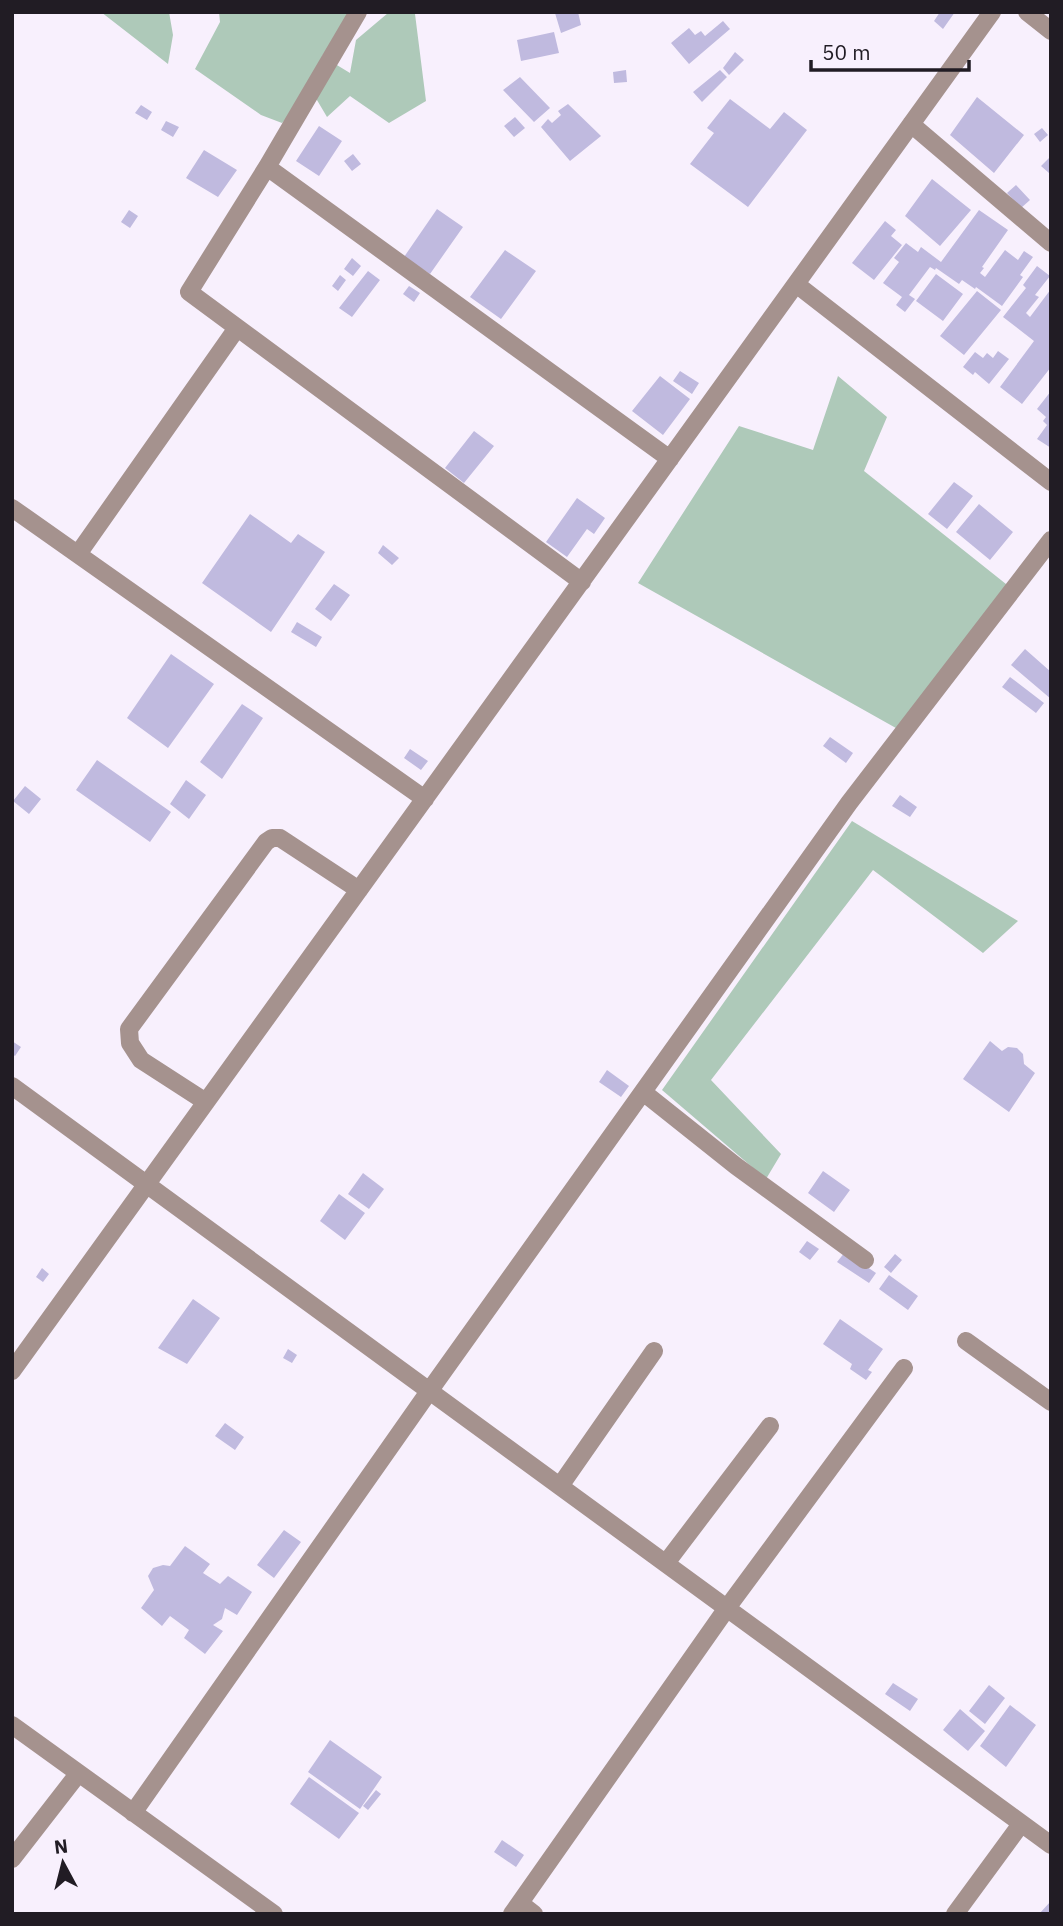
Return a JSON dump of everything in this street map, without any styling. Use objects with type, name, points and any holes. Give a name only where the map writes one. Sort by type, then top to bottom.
[{"type":"street","points":[[358,12],[267,167],[189,292],[582,582]]},
{"type":"street","points":[[12,1371],[992,12]]},
{"type":"street","points":[[1027,12],[1051,30]]},
{"type":"street","points":[[911,124],[1051,243]]},
{"type":"street","points":[[267,167],[670,459]]},
{"type":"street","points":[[796,284],[1051,482]]},
{"type":"street","points":[[78,554],[237,328]]},
{"type":"street","points":[[12,508],[425,799]]},
{"type":"street","points":[[133,1813],[430,1390],[849,803],[1051,540]]},
{"type":"street","points":[[206,1102],[141,1059],[130,1043],[129,1029],[266,842],[272,838],[280,838],[359,890]]},
{"type":"street","points":[[12,1086],[1051,1845]]},
{"type":"street","points":[[643,1092],[736,1166],[865,1260]]},
{"type":"street","points":[[966,1342],[1051,1402]]},
{"type":"street","points":[[560,1486],[654,1351]]},
{"type":"street","points":[[522,1910],[727,1608],[904,1368]]},
{"type":"street","points":[[666,1563],[770,1426]]},
{"type":"street","points":[[12,1725],[274,1914]]},
{"type":"street","points":[[12,1859],[78,1773]]},
{"type":"street","points":[[955,1914],[1021,1824]]},
{"type":"green space","points":[[101,12],[169,12],[173,35],[168,64]]},
{"type":"green space","points":[[219,12],[356,12],[322,56],[350,73],[356,40],[388,13],[415,14],[426,101],[389,123],[350,96],[327,117],[314,95],[282,123],[261,115],[195,69],[220,22]]},
{"type":"green space","points":[[838,376],[887,417],[864,471],[1011,588],[903,732],[638,583],[739,426],[813,450]]},
{"type":"green space","points":[[852,821],[1018,921],[983,953],[873,870],[711,1080],[781,1154],[766,1179],[662,1090]]},
{"type":"building","points":[[578,12],[581,25],[561,33],[555,13]]},
{"type":"building","points":[[940,12],[955,12],[943,29],[934,21]]},
{"type":"building","points":[[723,21],[730,29],[689,64],[671,43],[689,28],[695,35],[701,31],[705,36]]},
{"type":"building","points":[[554,32],[559,53],[521,61],[517,40]]},
{"type":"building","points":[[735,52],[744,60],[729,75],[723,68]]},
{"type":"building","points":[[626,70],[627,82],[614,83],[613,72]]},
{"type":"building","points":[[720,70],[727,77],[702,102],[693,92]]},
{"type":"building","points":[[520,77],[550,108],[534,122],[503,90]]},
{"type":"building","points":[[977,97],[1024,135],[994,173],[950,135]]},
{"type":"building","points":[[730,99],[770,129],[784,112],[807,130],[748,207],[690,164],[714,133],[707,128]]},
{"type":"building","points":[[568,104],[601,136],[570,161],[541,127],[548,119],[552,123],[561,115],[558,111]]},
{"type":"building","points":[[141,105],[152,112],[147,120],[135,113]]},
{"type":"building","points":[[515,117],[525,128],[514,137],[504,126]]},
{"type":"building","points":[[166,121],[179,127],[173,137],[161,130]]},
{"type":"building","points":[[319,126],[342,141],[319,176],[296,161]]},
{"type":"building","points":[[1042,128],[1048,135],[1040,142],[1034,134]]},
{"type":"building","points":[[204,150],[237,170],[218,197],[186,178]]},
{"type":"building","points":[[353,154],[361,164],[352,171],[344,161]]},
{"type":"building","points":[[1051,156],[1051,171],[1049,173],[1041,166]]},
{"type":"building","points":[[932,179],[971,210],[940,246],[905,216]]},
{"type":"building","points":[[1016,185],[1030,200],[1021,208],[1007,193]]},
{"type":"building","points":[[437,209],[463,227],[430,274],[404,257]]},
{"type":"building","points":[[129,210],[138,216],[130,228],[121,222]]},
{"type":"building","points":[[979,210],[1008,230],[980,273],[985,277],[1005,250],[1018,260],[1024,251],[1033,257],[1020,275],[1023,277],[1002,306],[976,287],[975,289],[962,280],[959,284],[936,268],[935,270],[930,267],[909,295],[915,299],[905,312],[896,305],[902,297],[883,283],[899,262],[894,258],[906,243],[918,252],[921,247],[941,262]]},
{"type":"building","points":[[885,221],[896,230],[891,236],[902,245],[874,280],[852,263]]},
{"type":"building","points":[[505,250],[536,271],[501,319],[470,297]]},
{"type":"building","points":[[352,258],[361,266],[353,276],[344,269]]},
{"type":"building","points":[[1037,266],[1050,276],[1035,295],[1039,297],[1026,313],[1030,317],[1051,289],[1051,367],[1022,404],[1000,387],[1034,341],[1003,317],[1026,288],[1023,285]]},
{"type":"building","points":[[368,271],[380,280],[352,317],[339,308]]},
{"type":"building","points":[[936,274],[963,294],[943,321],[916,301]]},
{"type":"building","points":[[340,275],[346,280],[338,291],[332,286]]},
{"type":"building","points":[[409,286],[420,293],[414,302],[403,294]]},
{"type":"building","points":[[977,291],[1001,310],[964,355],[940,336]]},
{"type":"building","points":[[998,351],[1009,359],[989,384],[975,372],[973,375],[963,367],[975,352],[983,358],[987,353],[993,358]]},
{"type":"building","points":[[680,371],[699,383],[692,394],[673,381]]},
{"type":"building","points":[[660,376],[690,399],[663,435],[632,411]]},
{"type":"building","points":[[1051,391],[1051,448],[1037,439],[1047,425],[1043,421],[1046,417],[1037,409]]},
{"type":"building","points":[[474,431],[494,446],[464,483],[445,468]]},
{"type":"building","points":[[954,482],[973,496],[947,529],[928,514]]},
{"type":"building","points":[[577,498],[605,518],[594,534],[587,529],[567,557],[546,542]]},
{"type":"building","points":[[979,504],[1013,532],[990,560],[956,532]]},
{"type":"building","points":[[250,514],[291,543],[298,534],[325,552],[271,632],[202,583]]},
{"type":"building","points":[[383,545],[399,558],[392,565],[378,553]]},
{"type":"building","points":[[334,584],[350,595],[331,621],[315,609]]},
{"type":"building","points":[[297,622],[322,637],[316,647],[291,632]]},
{"type":"building","points":[[1025,649],[1051,672],[1051,699],[1011,665]]},
{"type":"building","points":[[171,654],[214,684],[168,748],[127,718]]},
{"type":"building","points":[[1010,677],[1044,703],[1036,713],[1002,687]]},
{"type":"building","points":[[242,704],[263,718],[222,779],[200,762]]},
{"type":"building","points":[[830,737],[853,753],[846,763],[823,746]]},
{"type":"building","points":[[410,749],[428,761],[421,770],[404,758]]},
{"type":"building","points":[[97,760],[171,812],[150,842],[76,790]]},
{"type":"building","points":[[186,780],[206,795],[189,819],[170,804]]},
{"type":"building","points":[[25,786],[41,799],[29,814],[13,801]]},
{"type":"building","points":[[900,795],[917,807],[910,817],[892,806]]},
{"type":"building","points":[[12,1041],[21,1047],[15,1056],[12,1054]]},
{"type":"building","points":[[990,1041],[1002,1051],[1008,1047],[1017,1048],[1023,1054],[1024,1064],[1035,1073],[1009,1112],[963,1079]]},
{"type":"building","points":[[607,1070],[629,1086],[621,1097],[599,1082]]},
{"type":"building","points":[[823,1171],[850,1190],[834,1212],[808,1193]]},
{"type":"building","points":[[363,1173],[384,1189],[369,1209],[348,1194]]},
{"type":"building","points":[[339,1194],[365,1213],[345,1240],[320,1221]]},
{"type":"building","points":[[807,1241],[819,1249],[810,1260],[799,1252]]},
{"type":"building","points":[[845,1252],[876,1273],[869,1283],[837,1262]]},
{"type":"building","points":[[895,1254],[902,1260],[891,1273],[884,1267]]},
{"type":"building","points":[[42,1268],[49,1274],[43,1282],[36,1277]]},
{"type":"building","points":[[889,1275],[918,1296],[908,1310],[879,1289]]},
{"type":"building","points":[[193,1299],[220,1318],[187,1364],[158,1348]]},
{"type":"building","points":[[840,1319],[883,1349],[868,1370],[872,1372],[866,1380],[850,1369],[852,1364],[823,1344]]},
{"type":"building","points":[[288,1349],[297,1355],[292,1363],[283,1358]]},
{"type":"building","points":[[225,1423],[244,1437],[235,1450],[215,1436]]},
{"type":"building","points":[[284,1530],[301,1542],[274,1578],[257,1565]]},
{"type":"building","points":[[185,1546],[210,1564],[203,1573],[220,1584],[228,1576],[252,1592],[237,1615],[225,1608],[222,1619],[213,1625],[223,1631],[205,1654],[184,1638],[189,1630],[170,1616],[162,1626],[141,1608],[154,1590],[148,1576],[153,1568],[170,1566]]},
{"type":"building","points":[[893,1683],[918,1699],[910,1711],[885,1694]]},
{"type":"building","points":[[989,1685],[1005,1698],[985,1724],[969,1711]]},
{"type":"building","points":[[1010,1705],[1036,1725],[1006,1767],[980,1746]]},
{"type":"building","points":[[960,1709],[985,1731],[968,1751],[943,1730]]},
{"type":"building","points":[[330,1740],[382,1777],[360,1809],[308,1772]]},
{"type":"building","points":[[309,1777],[359,1813],[339,1839],[290,1804]]},
{"type":"building","points":[[376,1790],[381,1794],[368,1810],[363,1806]]},
{"type":"building","points":[[502,1840],[524,1855],[516,1867],[494,1852]]},
{"type":"building","points":[[1051,1901],[1051,1914],[1039,1914]]}]
